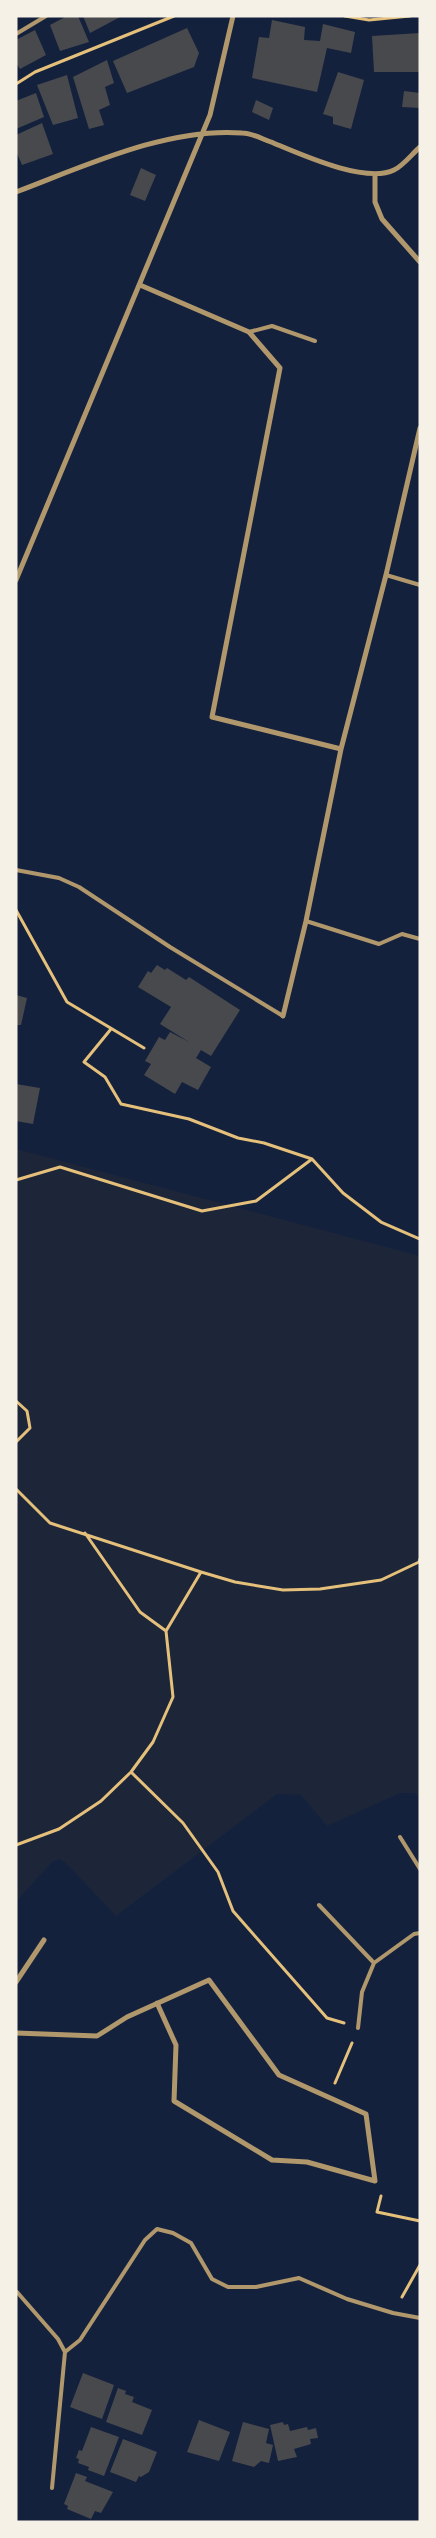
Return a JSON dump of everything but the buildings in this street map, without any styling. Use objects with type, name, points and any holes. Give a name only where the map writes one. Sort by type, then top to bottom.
[{"type":"street","points":[[16,580],[210,115],[233,16]]},
{"type":"street","points":[[16,192],[125,151],[159,141],[202,135],[245,133],[332,166],[375,174],[395,170],[420,148]]},
{"type":"street","points":[[375,174],[375,202],[382,219],[420,262]]},
{"type":"street","points":[[140,285],[249,332],[280,368],[212,717],[341,749]]},
{"type":"street","points":[[283,1016],[306,921],[341,749],[386,574],[420,428]]},
{"type":"street","points":[[16,1982],[44,1940]]},
{"type":"street","points":[[16,2033],[97,2036],[127,2017],[158,2003],[209,1980],[279,2075],[366,2114],[375,2181],[307,2162],[272,2160],[174,2101],[176,2045],[158,2003]]},
{"type":"lane","points":[[16,34],[46,16]]},
{"type":"lane","points":[[249,332],[272,326],[315,341]]},
{"type":"lane","points":[[386,574],[420,585]]},
{"type":"lane","points":[[16,870],[59,878],[79,887],[170,947],[283,1016]]},
{"type":"lane","points":[[306,921],[379,944],[402,934],[420,939]]},
{"type":"lane","points":[[400,1837],[420,1869]]},
{"type":"lane","points":[[319,1905],[374,1964]]},
{"type":"lane","points":[[358,2028],[362,1992],[374,1964],[414,1934],[420,1933]]},
{"type":"lane","points":[[65,2352],[80,2340],[146,2240],[157,2229],[173,2233],[190,2242],[212,2279],[228,2287],[256,2287],[300,2278],[347,2299],[393,2313],[420,2318]]},
{"type":"lane","points":[[17,2292],[58,2339],[65,2352],[52,2488]]},
{"type":"path","points":[[16,84],[35,72],[174,16]]},
{"type":"path","points":[[345,16],[369,20],[410,16]]},
{"type":"path","points":[[16,910],[68,1002],[144,1048]]},
{"type":"path","points":[[112,1028],[84,1062],[105,1077],[121,1104],[189,1119],[238,1138],[264,1143],[312,1159],[343,1193],[381,1222],[420,1239]]},
{"type":"path","points":[[16,1180],[60,1167],[202,1211],[256,1201],[312,1159]]},
{"type":"path","points":[[16,1401],[27,1411],[30,1428],[16,1442]]},
{"type":"path","points":[[16,1489],[50,1523],[234,1582],[284,1590],[320,1589],[381,1580],[419,1562],[420,1559]]},
{"type":"path","points":[[85,1533],[140,1612],[166,1631]]},
{"type":"path","points":[[16,1845],[59,1829],[101,1801],[131,1772],[153,1742],[173,1697],[166,1631],[201,1572]]},
{"type":"path","points":[[131,1772],[183,1823],[218,1872],[233,1911],[328,2018],[358,2028],[329,2098]]},
{"type":"path","points":[[375,2181],[381,2195],[378,2212],[420,2221]]},
{"type":"path","points":[[393,2313],[420,2265]]},
{"type":"shaded area","points":[[16,1149],[420,1256],[420,1797],[414,1793],[400,1793],[327,1826],[301,1795],[277,1794],[116,1916],[66,1863],[59,1859],[52,1862],[16,1902]]}]
